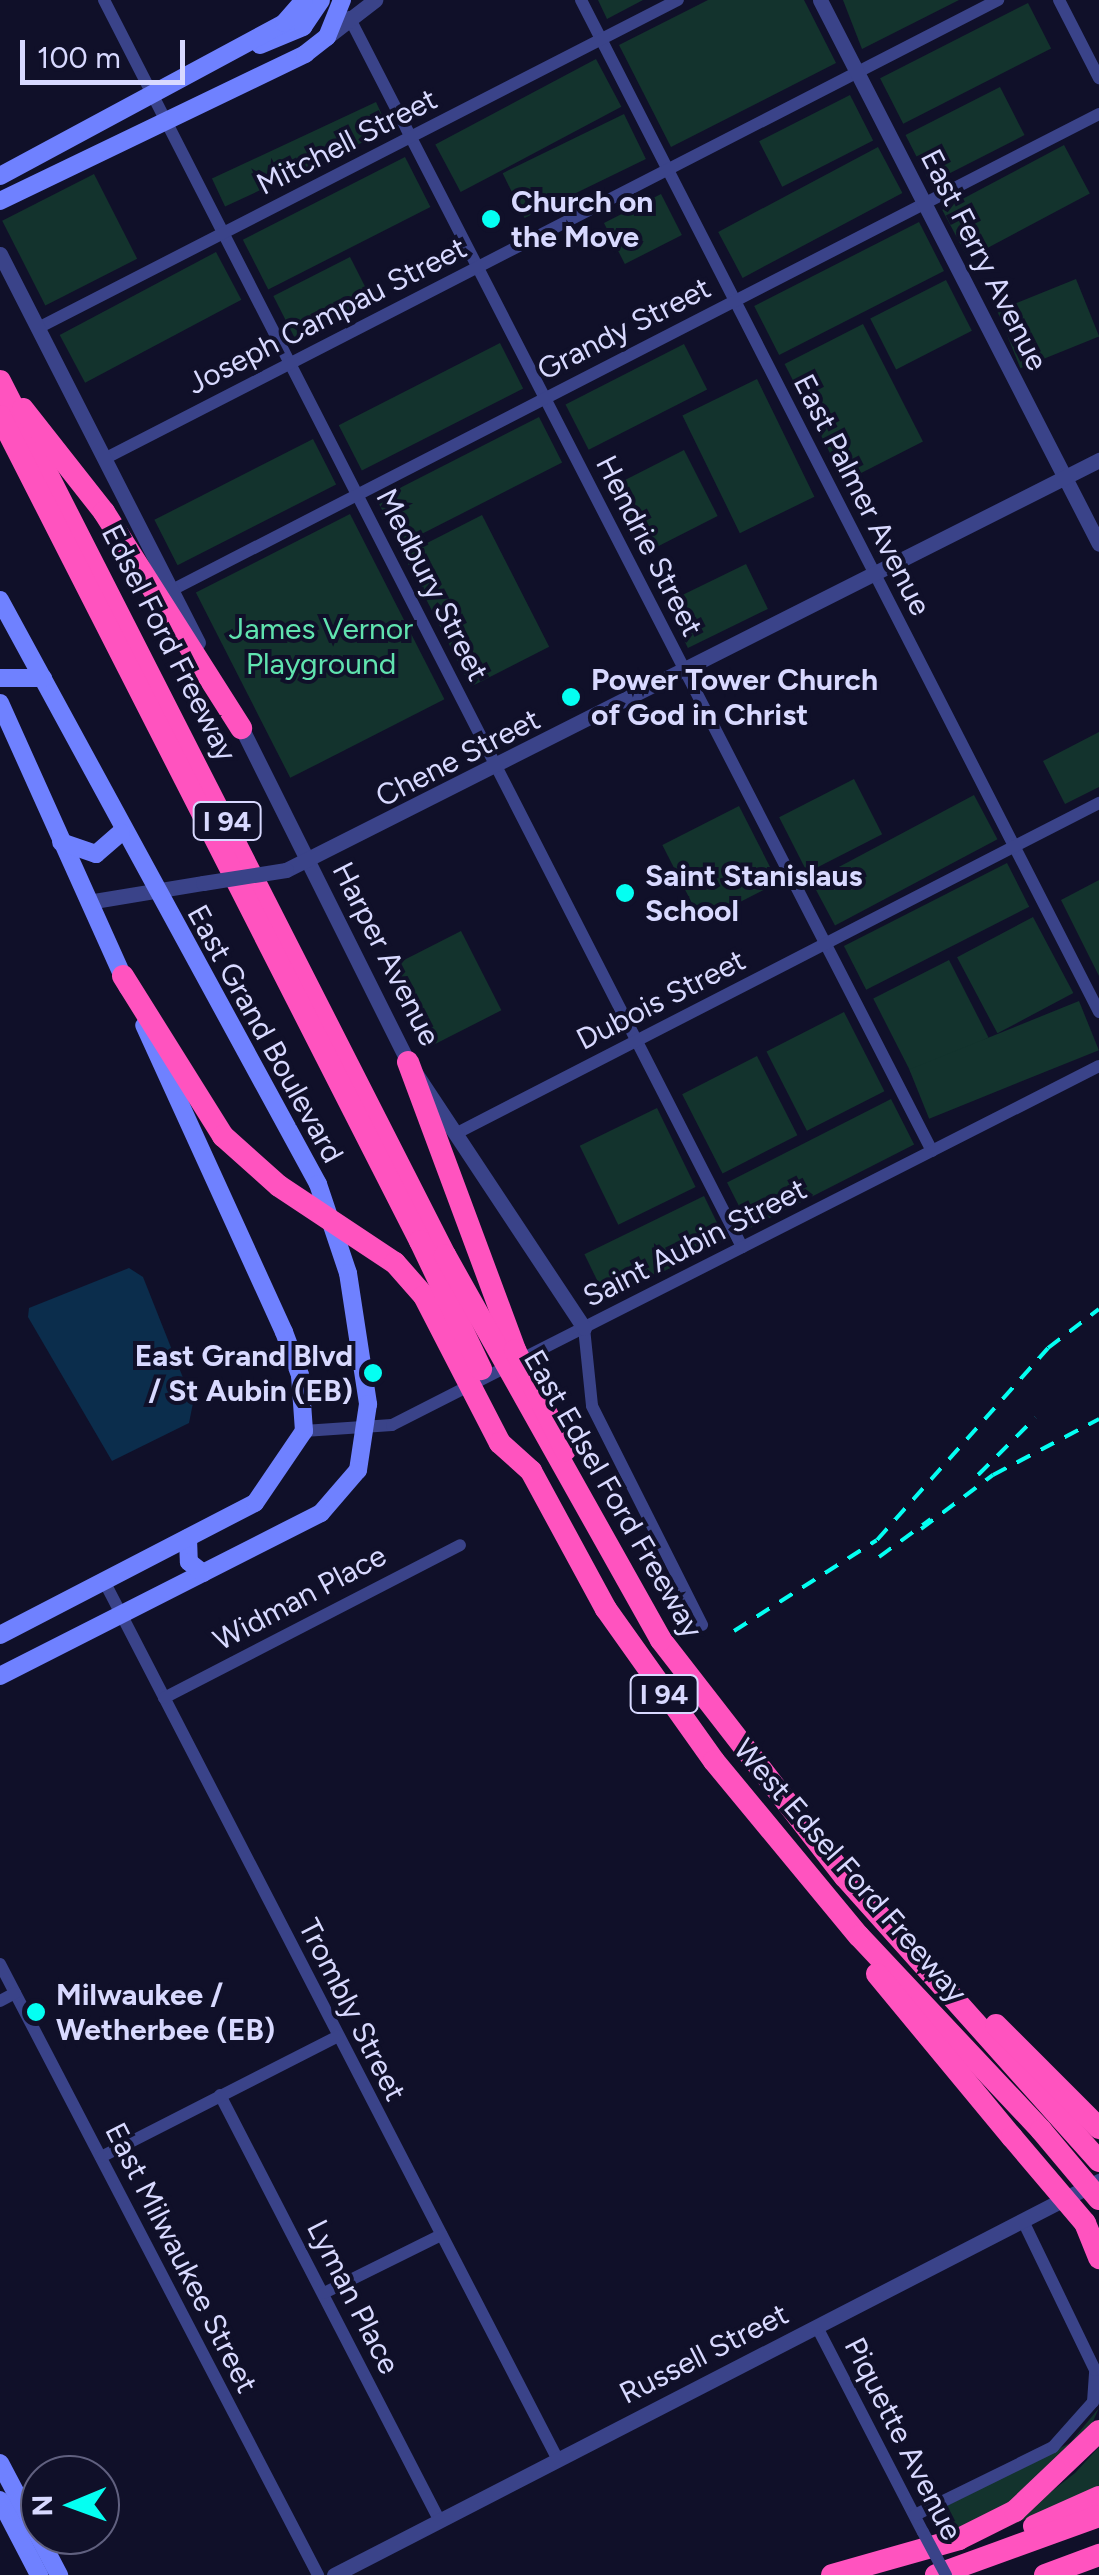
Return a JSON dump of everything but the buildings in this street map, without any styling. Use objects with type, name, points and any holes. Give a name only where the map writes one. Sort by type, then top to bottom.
[{"type":"highway","points":[[2,386],[104,512],[241,728]]},
{"type":"highway","name":"Edsel Ford Freeway","points":[[2,386],[445,1254]]},
{"type":"highway","name":"Edsel Ford Freeway","points":[[0,416],[420,1241]]},
{"type":"highway","points":[[123,976],[224,1136],[278,1186],[368,1240],[405,1274],[500,1442],[531,1471]]},
{"type":"highway","points":[[408,1062],[515,1350],[661,1640]]},
{"type":"highway","name":"West Edsel Ford Freeway","points":[[420,1241],[531,1471],[657,1684],[859,1936],[1059,2118],[1099,2199]]},
{"type":"highway","name":"East Edsel Ford Freeway","points":[[445,1254],[661,1640],[872,1908],[920,1942],[1059,2118]]},
{"type":"highway","points":[[859,1936],[881,1980],[1092,2231],[1099,2258]]},
{"type":"highway","points":[[1059,2118],[1099,2128]]},
{"type":"highway","name":"I 94","points":[[1059,2118],[1099,2162]]},
{"type":"highway","points":[[832,2575],[1001,2518],[1062,2476],[1099,2431]]},
{"type":"highway","points":[[983,2560],[1099,2497]]},
{"type":"highway","points":[[936,2575],[1099,2516]]},
{"type":"highway","points":[[1046,2575],[1099,2556]]},
{"type":"main road","points":[[0,176],[149,90],[284,23],[304,0]]},
{"type":"main road","points":[[222,57],[294,33],[321,0]]},
{"type":"main road","points":[[0,200],[327,36],[346,9]]},
{"type":"main road","name":"East Grand Boulevard","points":[[0,600],[152,892],[318,1184],[348,1273],[366,1434],[358,1470],[321,1513],[0,1676]]},
{"type":"main road","points":[[0,678],[43,678]]},
{"type":"main road","points":[[0,703],[284,1332],[300,1375],[304,1431],[267,1493],[0,1635]]},
{"type":"main road","points":[[60,841],[96,854],[121,832]]},
{"type":"main road","points":[[188,1538],[189,1562],[204,1573]]},
{"type":"main road","points":[[0,2463],[52,2574]]},
{"type":"main road","points":[[0,2500],[52,2574]]},
{"type":"street","name":"Medbury Street","points":[[104,0],[742,1247]]},
{"type":"street","points":[[346,9],[375,0]]},
{"type":"street","name":"East Palmer Avenue","points":[[581,0],[1099,1012]]},
{"type":"street","name":"Mitchell Street","points":[[38,328],[678,0]]},
{"type":"street","name":"East Ferry Avenue","points":[[820,0],[1099,544]]},
{"type":"street","name":"Joseph Campau Street","points":[[106,458],[998,0]]},
{"type":"street","points":[[1059,0],[1099,78]]},
{"type":"street","name":"Hendrie Street","points":[[346,9],[932,1151]]},
{"type":"street","name":"Grandy Street","points":[[172,590],[1099,114]]},
{"type":"street","name":"Harper Avenue","points":[[0,254],[408,1062],[460,1132],[584,1328],[592,1406],[702,1624]]},
{"type":"street","name":"Chene Street","points":[[88,902],[309,864],[1099,460]]},
{"type":"street","name":"Dubois Street","points":[[460,1132],[1099,803]]},
{"type":"street","name":"Saint Aubin Street","points":[[304,1431],[366,1434],[584,1328],[1099,1066]]},
{"type":"street","name":"Widman Place","points":[[164,1698],[460,1546]]},
{"type":"street","name":"Trombly Street","points":[[104,1582],[558,2460]]},
{"type":"street","name":"East Milwaukee Street","points":[[0,1964],[318,2575]]},
{"type":"street","points":[[0,2001],[15,1994]]},
{"type":"street","points":[[101,2157],[338,2036]]},
{"type":"street","name":"Lyman Place","points":[[220,2095],[440,2521]]},
{"type":"street","name":"Russell Street","points":[[334,2575],[1099,2181]]},
{"type":"street","points":[[915,2515],[1054,2447],[1093,2402],[1095,2370],[1022,2221]]},
{"type":"street","points":[[324,2293],[441,2235]]},
{"type":"street","name":"Piquette Avenue","points":[[817,2327],[946,2575]]},
{"type":"green space","points":[[598,0],[643,0],[607,19]]},
{"type":"green space","points":[[708,0],[804,0],[836,63],[671,147],[619,45]]},
{"type":"green space","points":[[843,0],[959,0],[862,49]]},
{"type":"green space","points":[[1028,3],[1051,48],[903,124],[880,78]]},
{"type":"green space","points":[[596,59],[621,107],[461,192],[435,144]]},
{"type":"green space","points":[[1000,87],[1025,135],[930,183],[906,135]]},
{"type":"green space","points":[[850,95],[873,140],[782,187],[759,141]]},
{"type":"green space","points":[[376,102],[389,130],[225,207],[212,178]]},
{"type":"green space","points":[[624,114],[646,159],[525,218],[503,173]]},
{"type":"green space","points":[[1064,145],[1090,194],[968,258],[942,210]]},
{"type":"green space","points":[[878,147],[902,193],[743,278],[718,232]]},
{"type":"green space","points":[[405,157],[430,207],[268,290],[243,240]]},
{"type":"green space","points":[[94,174],[137,259],[45,305],[2,221]]},
{"type":"green space","points":[[661,194],[682,235],[625,264],[604,223]]},
{"type":"green space","points":[[919,222],[944,271],[779,355],[754,306]]},
{"type":"green space","points":[[216,252],[241,300],[85,383],[60,335]]},
{"type":"green space","points":[[350,257],[372,301],[296,340],[273,296]]},
{"type":"green space","points":[[1076,279],[1099,337],[1020,368],[997,311]]},
{"type":"green space","points":[[946,280],[972,331],[896,369],[870,319]]},
{"type":"green space","points":[[863,324],[923,442],[845,482],[785,364]]},
{"type":"green space","points":[[500,343],[523,388],[362,471],[339,425]]},
{"type":"green space","points":[[684,344],[707,389],[589,450],[565,404]]},
{"type":"green space","points":[[757,379],[814,497],[740,533],[682,415]]},
{"type":"green space","points":[[539,417],[562,462],[400,545],[377,500]]},
{"type":"green space","points":[[313,439],[336,484],[178,565],[154,520]]},
{"type":"green space","points":[[684,450],[718,516],[641,555],[607,489]]},
{"type":"green space","name":"James Vernor Playground","points":[[350,514],[444,699],[290,778],[196,593]]},
{"type":"green space","points":[[482,515],[549,647],[471,687],[404,555]]},
{"type":"green space","points":[[746,564],[768,609],[688,648],[666,603]]},
{"type":"green space","points":[[1099,732],[1099,787],[1065,804],[1043,761]]},
{"type":"green space","points":[[854,779],[882,834],[807,872],[779,817]]},
{"type":"green space","points":[[974,795],[997,839],[835,926],[812,881]]},
{"type":"green space","points":[[739,806],[778,883],[701,922],[662,845]]},
{"type":"green space","points":[[1007,863],[1029,907],[866,990],[844,946]]},
{"type":"green space","points":[[1099,880],[1099,976],[1061,900]]},
{"type":"green space","points":[[1033,917],[1073,993],[997,1033],[957,957]]},
{"type":"green space","points":[[461,931],[501,1010],[429,1047],[389,968]]},
{"type":"green space","points":[[949,960],[988,1038],[913,1076],[873,999]]},
{"type":"green space","points":[[1079,1001],[1099,1050],[929,1119],[909,1070]]},
{"type":"green space","points":[[844,1012],[884,1091],[807,1131],[766,1051]]},
{"type":"green space","points":[[757,1056],[797,1135],[723,1173],[682,1094]]},
{"type":"green space","points":[[891,1099],[914,1144],[750,1228],[727,1183]]},
{"type":"green space","points":[[657,1108],[696,1187],[618,1225],[580,1146]]},
{"type":"green space","points":[[704,1196],[726,1241],[606,1299],[584,1254]]},
{"type":"green space","points":[[1099,2408],[1091,2426],[1018,2498],[944,2535],[934,2512],[1070,2443]]},
{"type":"green space","points":[[1099,2447],[1099,2487],[1005,2528],[1075,2473]]},
{"type":"water","points":[[129,1268],[143,1277],[193,1403],[189,1423],[112,1461],[28,1317],[29,1308]]},
{"type":"railway","points":[[734,1631],[877,1540],[1048,1348],[1099,1309]]},
{"type":"railway","points":[[978,1475],[1035,1418]]},
{"type":"railway","points":[[921,1529],[993,1475],[1099,1419]]},
{"type":"railway","points":[[879,1557],[931,1519]]},
{"type":"place","name":"Church on the Move","points":[[491,219]]},
{"type":"place","name":"Power Tower Church of God in Christ","points":[[571,697]]},
{"type":"place","name":"Saint Stanislaus School","points":[[625,893]]},
{"type":"place","name":"East Grand Blvd / St Aubin (EB)","points":[[373,1373]]},
{"type":"place","name":"Milwaukee / Wetherbee (EB)","points":[[36,2012]]}]
